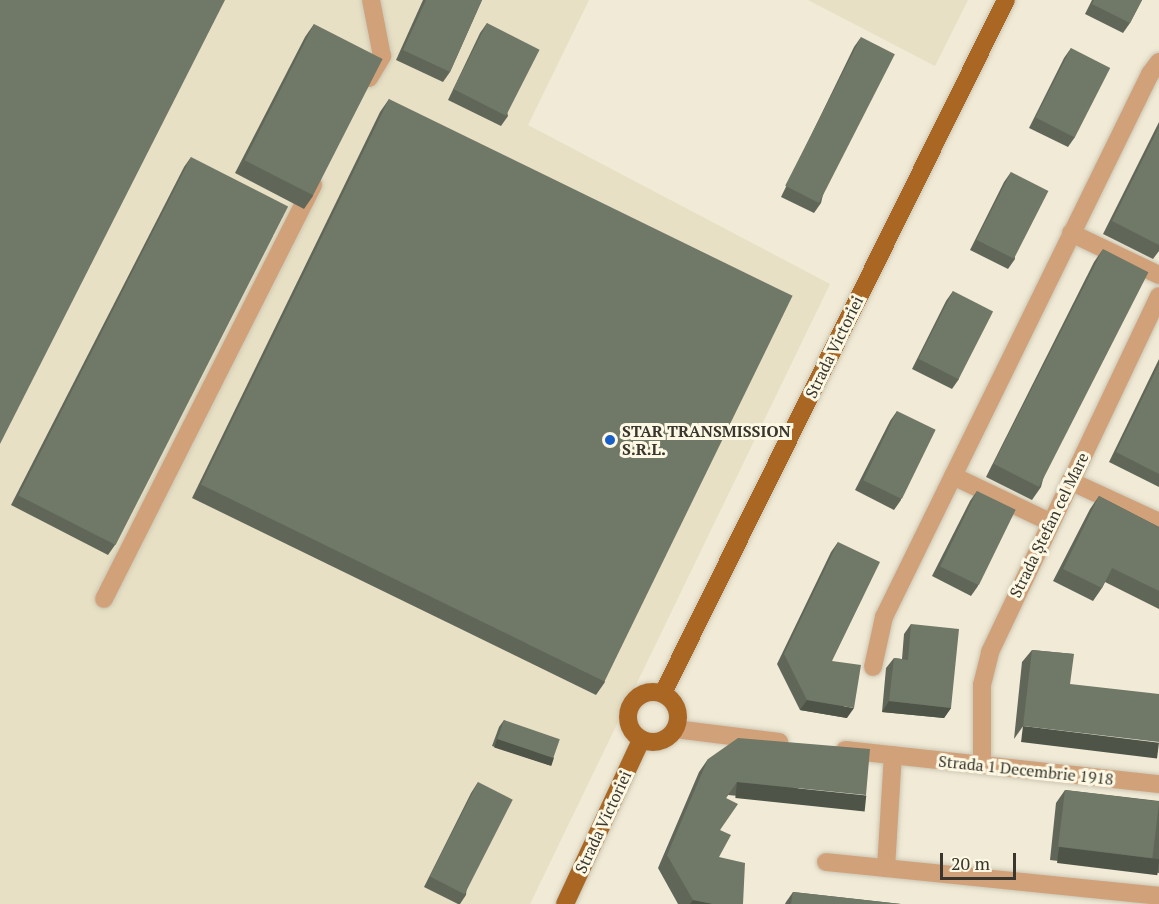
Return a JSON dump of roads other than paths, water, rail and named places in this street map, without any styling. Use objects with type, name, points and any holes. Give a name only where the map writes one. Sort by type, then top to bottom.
[{"type":"main road","name":"Strada Victoriei","points":[[663,693],[1006,0]]},
{"type":"main road","points":[[647,692],[663,693],[678,713],[675,729],[657,742],[641,740],[628,722],[629,707],[647,692]]},
{"type":"main road","name":"Strada Victoriei","points":[[565,904],[641,740]]},
{"type":"street","points":[[359,94],[382,56],[371,0]]},
{"type":"street","points":[[873,667],[884,617],[1071,234],[1159,62]]},
{"type":"street","points":[[105,599],[322,167]]},
{"type":"street","points":[[1071,234],[1159,275]]},
{"type":"street","name":"Strada Ștefan cel Mare","points":[[982,765],[982,685],[990,652],[1159,296]]},
{"type":"street","points":[[953,476],[1050,522]]},
{"type":"street","points":[[1070,481],[1159,522]]},
{"type":"street","points":[[675,729],[798,744]]},
{"type":"street","name":"Strada 1 Decembrie 1918","points":[[830,748],[1159,784]]},
{"type":"street","points":[[886,868],[893,755]]},
{"type":"street","points":[[826,862],[1159,896]]},
{"type":"place","name":"STAR TRANSMISSION S.R.L.","points":[[610,440]]}]
